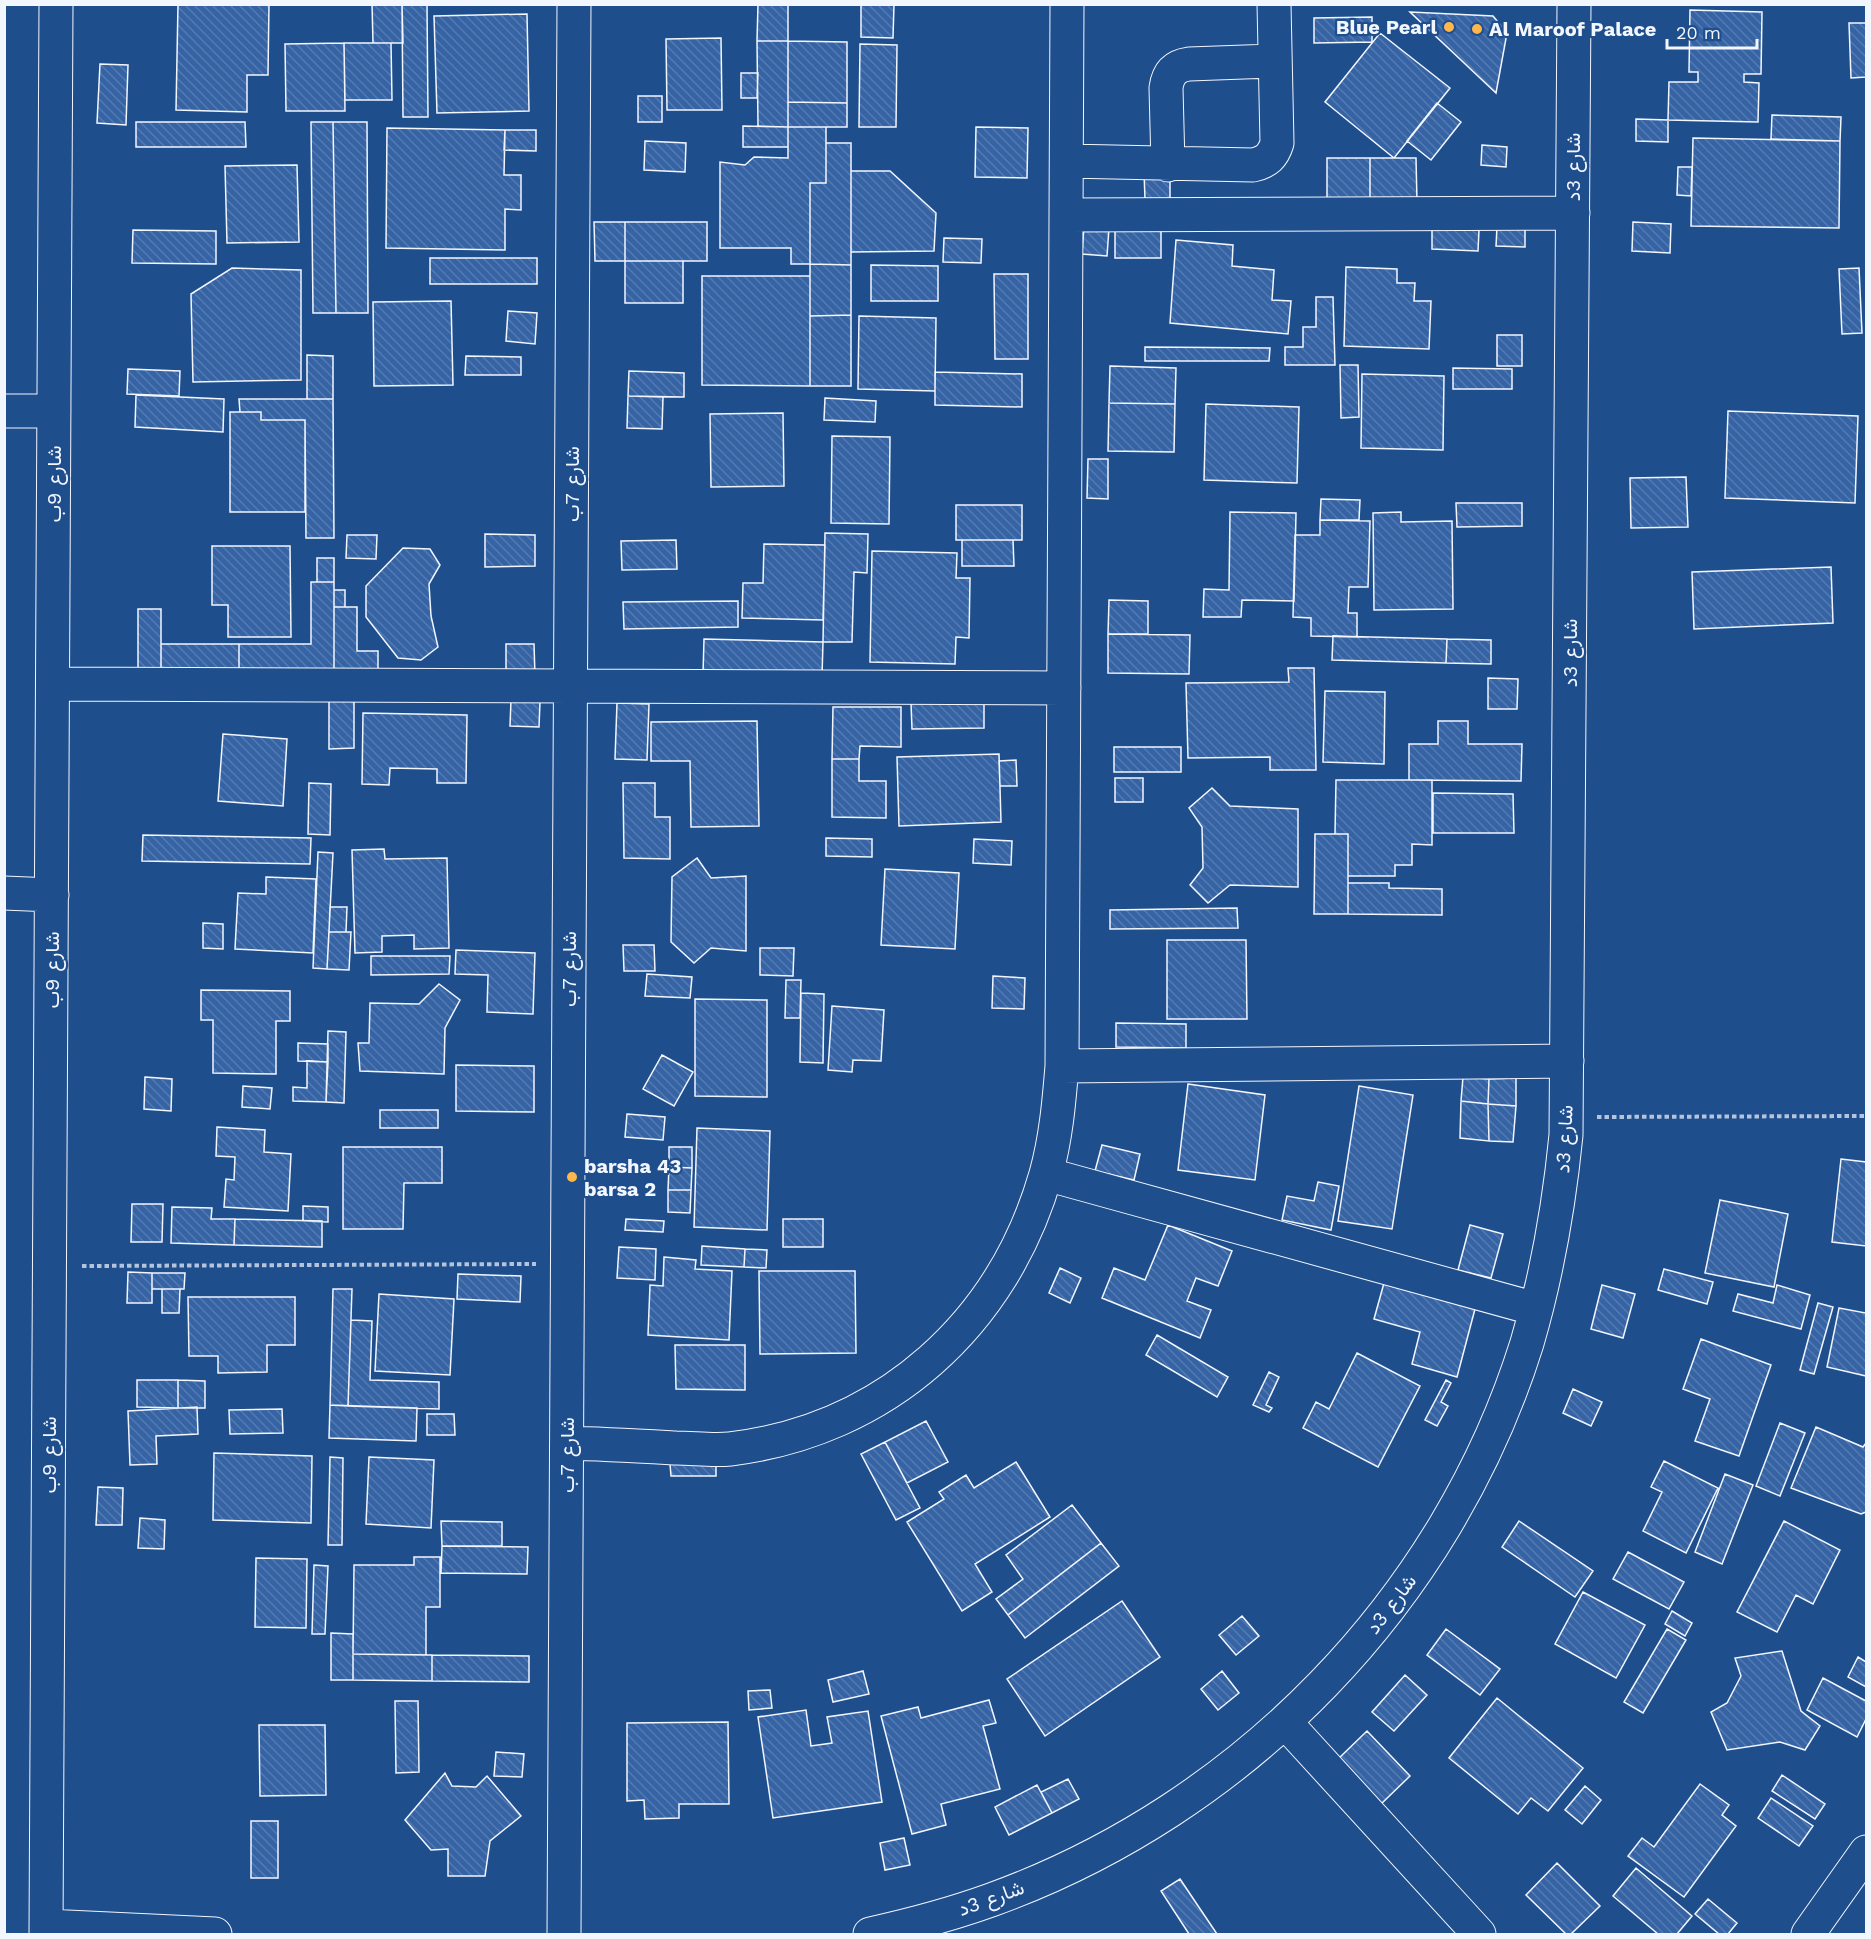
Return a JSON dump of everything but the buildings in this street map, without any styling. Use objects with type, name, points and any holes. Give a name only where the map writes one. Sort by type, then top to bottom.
[{"type":"street","name":"شارع 9ب","points":[[46,1930],[56,4]]},
{"type":"street","name":"شارع 7ب","points":[[564,1935],[574,4]]},
{"type":"street","points":[[567,1443],[728,1450],[767,1443],[805,1432],[842,1418],[877,1399],[910,1377],[969,1324],[996,1286],[1018,1246],[1046,1174],[1057,1121],[1062,1066],[1068,4]]},
{"type":"street","points":[[1067,161],[1168,165],[1253,165],[1269,158],[1276,143],[1274,4]]},
{"type":"street","name":"شارع 3د","points":[[870,1935],[990,1901],[1040,1881],[1088,1858],[1180,1804],[1224,1773],[1284,1722],[1342,1666],[1376,1626],[1437,1538],[1488,1444],[1508,1395],[1536,1309],[1552,1241],[1559,1199],[1566,1117],[1574,4]]},
{"type":"street","points":[[1168,165],[1166,88],[1167,78],[1172,70],[1180,65],[1189,64],[1275,61]]},
{"type":"street","points":[[1066,215],[1573,213]]},
{"type":"street","points":[[4,411],[54,411]]},
{"type":"street","points":[[53,684],[1064,688]]},
{"type":"street","points":[[4,893],[52,896]]},
{"type":"street","points":[[1062,1066],[1567,1061]]},
{"type":"street","points":[[1046,1174],[1536,1309]]},
{"type":"street","points":[[1284,1722],[1479,1935]]},
{"type":"street","points":[[1809,1935],[1866,1852]]},
{"type":"street","points":[[46,1930],[215,1935]]},
{"type":"path","points":[[1566,1117],[1866,1116]]},
{"type":"path","points":[[51,1266],[567,1264]]},
{"type":"place","name":"Blue Pearl","points":[[1449,27]]},
{"type":"place","name":"Al Maroof Palace","points":[[1477,29]]},
{"type":"place","name":"barsha 43 barsa 2","points":[[572,1177]]}]
